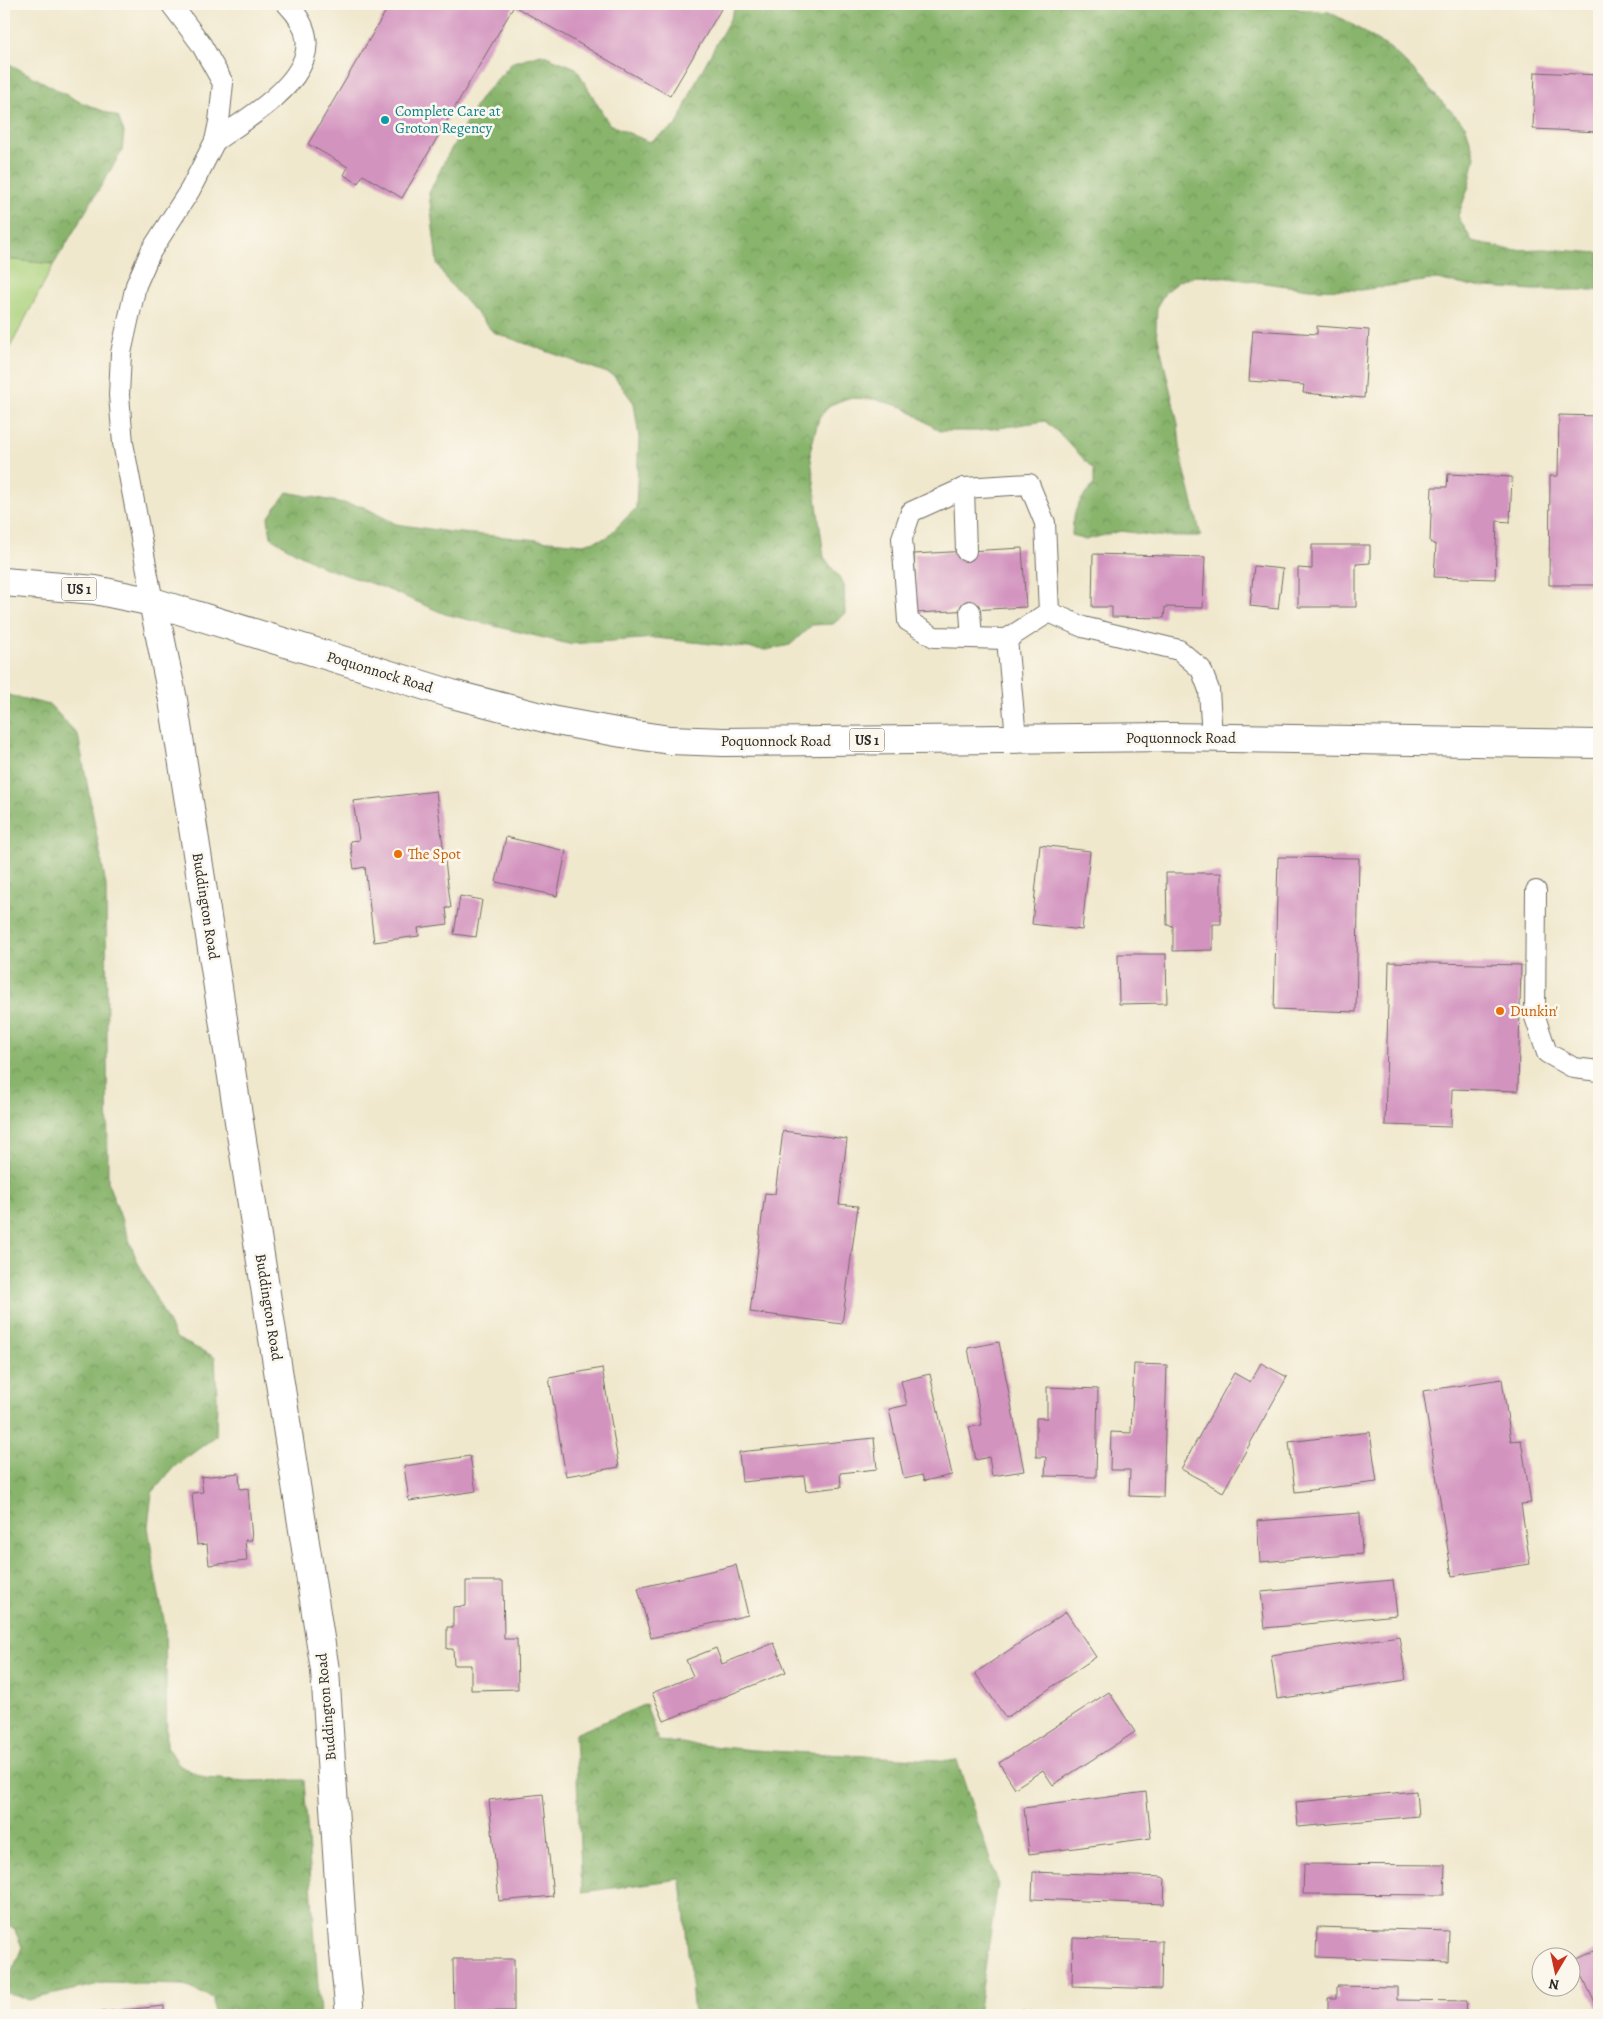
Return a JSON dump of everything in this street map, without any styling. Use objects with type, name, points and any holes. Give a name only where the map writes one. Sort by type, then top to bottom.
[{"type":"main road","name":"Poquonnock Road","points":[[4,582],[95,590],[153,602],[452,694],[556,721],[670,740],[724,742],[1016,738],[1212,738],[1599,744]]},
{"type":"main road","name":"Buddington Road","points":[[153,602],[174,700],[325,1670],[342,1933],[350,2015]]},
{"type":"lane","points":[[153,602],[124,443],[119,395],[122,353],[136,285],[148,260],[190,190],[215,140],[223,83],[201,44],[171,4]]},
{"type":"lane","points":[[215,140],[277,98],[292,82],[304,54],[306,36],[301,21],[287,4]]},
{"type":"lane","points":[[1029,484],[1045,523],[1048,612],[1007,639],[934,638],[908,621],[902,538],[911,512],[964,488],[1029,484]]},
{"type":"lane","points":[[964,488],[966,551]]},
{"type":"lane","points":[[970,611],[972,638]]},
{"type":"lane","points":[[1048,612],[1083,627],[1179,650],[1201,669],[1209,690],[1212,738]]},
{"type":"lane","points":[[1007,639],[1016,738]]},
{"type":"lane","points":[[1536,891],[1534,1017],[1547,1053],[1574,1068],[1599,1071]]},
{"type":"green space","points":[[736,4],[1292,4],[1298,9],[1329,12],[1391,49],[1465,125],[1475,156],[1469,186],[1458,216],[1472,241],[1511,250],[1545,249],[1599,253],[1599,290],[1534,290],[1469,286],[1437,279],[1361,290],[1309,289],[1221,277],[1195,276],[1179,281],[1166,291],[1157,306],[1156,329],[1178,424],[1181,456],[1201,536],[1156,536],[1121,531],[1085,540],[1072,535],[1075,512],[1084,496],[1094,484],[1094,470],[1045,421],[978,431],[940,431],[903,407],[874,399],[848,398],[830,405],[819,418],[810,452],[824,557],[844,584],[845,614],[833,624],[812,625],[790,645],[766,650],[656,638],[569,644],[445,614],[382,587],[325,568],[271,537],[268,518],[287,492],[364,507],[396,524],[450,532],[583,544],[606,538],[636,508],[639,437],[634,403],[613,375],[493,332],[446,279],[437,263],[429,193],[446,158],[481,97],[513,62],[541,54],[576,68],[609,124],[649,142],[677,125],[696,81],[731,17]]},
{"type":"green space","points":[[4,61],[78,101],[118,117],[124,132],[122,151],[54,264],[4,259]]},
{"type":"green space","points":[[4,259],[54,264],[4,359]]},
{"type":"green space","points":[[4,694],[50,705],[78,735],[106,885],[108,1183],[137,1261],[176,1338],[215,1357],[216,1436],[174,1467],[152,1493],[148,1526],[165,1625],[167,1746],[180,1766],[205,1778],[247,1781],[304,1780],[320,2015],[214,2015],[213,1998],[182,1985],[104,1983],[28,2000],[4,1992],[22,1947],[14,1928],[4,1924]]},
{"type":"green space","points":[[646,1704],[658,1741],[753,1750],[957,1761],[998,1883],[978,2015],[694,2015],[681,1879],[582,1892],[575,1734]]},
{"type":"building","name":"Complete Care at Groton Regency","points":[[390,4],[724,4],[670,96],[514,6],[402,198],[363,175],[358,183],[344,175],[348,167],[308,144]]},
{"type":"building","points":[[1535,72],[1599,75],[1599,132],[1533,129]]},
{"type":"building","points":[[1317,326],[1369,330],[1364,398],[1303,393],[1304,385],[1249,381],[1253,330],[1317,334]]},
{"type":"building","points":[[1559,415],[1599,416],[1599,585],[1549,585],[1550,476],[1558,476]]},
{"type":"building","points":[[1448,474],[1512,477],[1510,522],[1497,521],[1495,579],[1434,577],[1436,545],[1430,542],[1432,487],[1447,487]]},
{"type":"building","points":[[1312,545],[1370,545],[1370,563],[1356,564],[1356,607],[1298,607],[1298,568],[1312,569]]},
{"type":"building","points":[[1022,548],[1026,607],[917,613],[914,554]]},
{"type":"building","points":[[1093,554],[1205,557],[1203,608],[1165,607],[1164,618],[1112,617],[1112,607],[1092,607]]},
{"type":"building","points":[[1254,566],[1283,569],[1278,609],[1250,606]]},
{"type":"building","name":"The Spot","points":[[436,791],[451,908],[446,908],[448,924],[418,928],[419,936],[374,942],[365,867],[354,869],[350,841],[359,840],[353,801]]},
{"type":"building","points":[[506,837],[566,851],[557,896],[496,882]]},
{"type":"building","points":[[1040,845],[1090,851],[1082,930],[1032,924]]},
{"type":"building","points":[[1278,857],[1359,858],[1356,1012],[1274,1009]]},
{"type":"building","points":[[1166,873],[1221,873],[1221,924],[1213,924],[1213,950],[1173,951],[1173,926],[1167,925]]},
{"type":"building","points":[[460,896],[482,900],[476,937],[454,934]]},
{"type":"building","points":[[1118,954],[1166,954],[1167,1003],[1119,1004]]},
{"type":"building","points":[[1389,962],[1521,965],[1518,1091],[1452,1089],[1451,1127],[1385,1125]]},
{"type":"building","points":[[783,1131],[847,1139],[839,1204],[858,1206],[842,1324],[750,1312],[765,1193],[775,1194]]},
{"type":"building","points":[[999,1342],[1024,1471],[992,1476],[989,1457],[976,1460],[969,1427],[982,1425],[968,1348]]},
{"type":"building","points":[[1261,1363],[1287,1377],[1223,1492],[1181,1469],[1234,1373],[1250,1382]]},
{"type":"building","points":[[1134,1364],[1167,1365],[1163,1497],[1129,1496],[1130,1470],[1110,1470],[1111,1432],[1131,1433]]},
{"type":"building","points":[[602,1368],[619,1467],[566,1476],[549,1378]]},
{"type":"building","points":[[930,1374],[952,1475],[924,1481],[922,1475],[904,1479],[889,1409],[907,1405],[901,1381]]},
{"type":"building","points":[[1502,1379],[1511,1441],[1521,1440],[1531,1503],[1521,1504],[1530,1564],[1452,1576],[1423,1391]]},
{"type":"building","points":[[1047,1387],[1098,1389],[1096,1477],[1045,1476],[1046,1457],[1036,1457],[1036,1418],[1047,1418]]},
{"type":"building","points":[[1370,1432],[1377,1482],[1295,1492],[1289,1442]]},
{"type":"building","points":[[874,1438],[877,1469],[840,1473],[841,1487],[806,1491],[804,1476],[742,1482],[739,1452]]},
{"type":"building","points":[[470,1456],[476,1491],[409,1501],[404,1466]]},
{"type":"building","points":[[239,1473],[240,1489],[248,1488],[252,1540],[245,1540],[247,1561],[209,1565],[207,1544],[197,1545],[192,1493],[203,1492],[201,1477]]},
{"type":"building","points":[[1360,1513],[1362,1554],[1260,1562],[1257,1521]]},
{"type":"building","points":[[736,1565],[748,1615],[651,1638],[638,1588]]},
{"type":"building","points":[[1393,1580],[1397,1615],[1265,1628],[1261,1592]]},
{"type":"building","points":[[466,1581],[503,1581],[504,1639],[517,1639],[518,1689],[471,1690],[471,1665],[454,1665],[453,1649],[447,1649],[447,1627],[453,1627],[453,1607],[466,1606]]},
{"type":"building","points":[[1066,1612],[1096,1657],[1006,1718],[975,1673]]},
{"type":"building","points":[[1399,1636],[1406,1680],[1277,1699],[1271,1655]]},
{"type":"building","points":[[774,1643],[786,1672],[664,1721],[652,1693],[693,1676],[686,1660],[716,1648],[722,1664]]},
{"type":"building","points":[[1109,1692],[1135,1732],[1053,1785],[1043,1770],[1015,1788],[999,1763]]},
{"type":"building","points":[[1416,1791],[1418,1816],[1298,1827],[1296,1802]]},
{"type":"building","points":[[1146,1792],[1151,1838],[1029,1854],[1024,1808]]},
{"type":"building","points":[[543,1794],[553,1896],[499,1901],[489,1800]]},
{"type":"building","points":[[1304,1864],[1445,1865],[1444,1895],[1303,1894]]},
{"type":"building","points":[[1033,1872],[1162,1877],[1165,1879],[1164,1904],[1032,1899]]},
{"type":"building","points":[[1317,1927],[1449,1931],[1448,1962],[1316,1957]]},
{"type":"building","points":[[1073,1938],[1162,1941],[1161,1989],[1072,1986]]},
{"type":"building","points":[[1599,1949],[1599,2012],[1580,1971],[1580,1958]]},
{"type":"building","points":[[453,1959],[514,1959],[514,2011],[454,2011]]},
{"type":"building","points":[[1337,1986],[1397,1987],[1397,2000],[1467,2001],[1466,2015],[1328,2015],[1328,1998],[1337,1998]]},
{"type":"building","points":[[164,2006],[164,2015],[82,2015],[82,2014]]},
{"type":"building","points":[[1022,2010],[1048,2014],[1048,2015],[1021,2015]]},
{"type":"place","name":"Complete Care at Groton Regency","points":[[385,120]]},
{"type":"place","name":"The Spot","points":[[398,854]]},
{"type":"place","name":"Dunkin'","points":[[1500,1011]]}]
